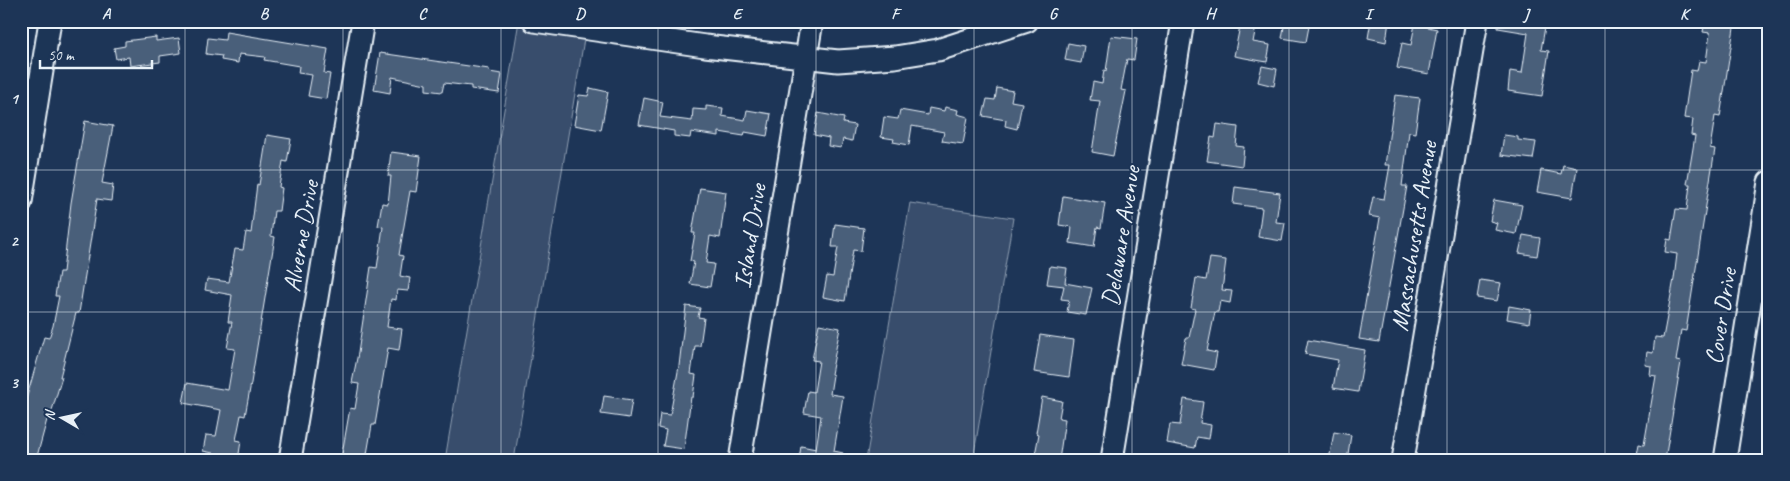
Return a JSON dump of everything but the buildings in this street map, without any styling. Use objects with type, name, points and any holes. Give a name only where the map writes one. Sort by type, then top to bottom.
[{"type":"street","points":[[21,202],[50,21]]},
{"type":"street","name":"Alverne Drive","points":[[290,460],[362,21]]},
{"type":"street","points":[[534,21],[705,46],[838,61],[894,57],[938,50],[1027,21]]},
{"type":"street","name":"Island Drive","points":[[740,460],[812,21]]},
{"type":"street","name":"Delaware Avenue","points":[[1112,460],[1183,21]]},
{"type":"street","name":"Massachusetts Avenue","points":[[1403,460],[1477,21]]},
{"type":"street","name":"Cover Drive","points":[[1725,460],[1769,182]]},
{"type":"shaded area","points":[[519,21],[587,21],[514,460],[445,460]]},
{"type":"shaded area","points":[[910,203],[1013,218],[973,460],[866,460]]}]
